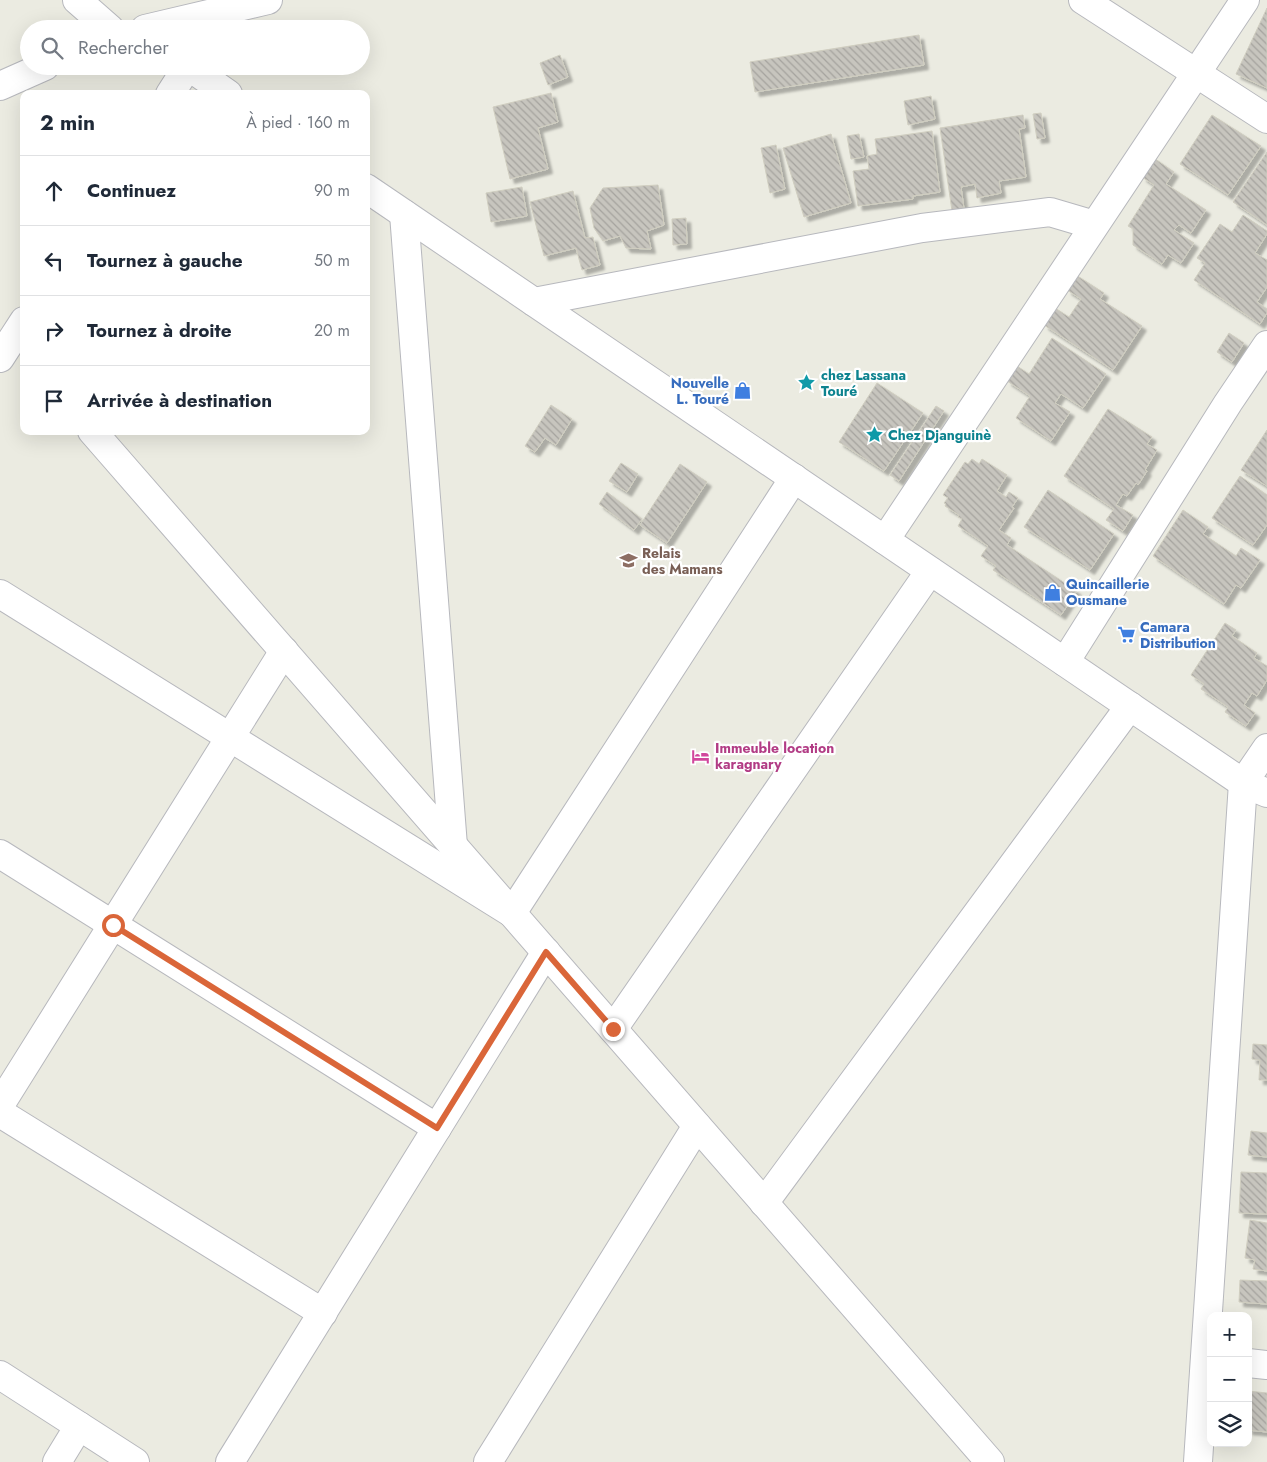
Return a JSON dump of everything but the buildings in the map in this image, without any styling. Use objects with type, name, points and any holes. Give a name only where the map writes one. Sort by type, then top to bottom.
[{"type":"street","points":[[77,0],[100,20]]},
{"type":"street","points":[[183,20],[268,0]]},
{"type":"street","points":[[1084,0],[1267,119]]},
{"type":"street","points":[[885,540],[1245,0]]},
{"type":"street","points":[[0,86],[25,75]]},
{"type":"street","points":[[173,90],[182,75]]},
{"type":"street","points":[[201,75],[222,90]]},
{"type":"street","points":[[370,191],[1130,706],[1255,788]]},
{"type":"street","points":[[534,302],[922,228],[1050,212],[1094,225]]},
{"type":"street","points":[[404,214],[454,846]]},
{"type":"street","points":[[1065,662],[1228,403],[1267,345]]},
{"type":"street","points":[[95,435],[990,1462]]},
{"type":"street","points":[[512,913],[794,478]]},
{"type":"street","points":[[613,1029],[930,571]]},
{"type":"street","points":[[0,594],[512,913]]},
{"type":"street","points":[[0,1105],[284,651]]},
{"type":"street","points":[[764,1203],[1130,706]]},
{"type":"street","points":[[1208,1357],[1255,788],[1267,748]]},
{"type":"street","points":[[0,854],[437,1128]]},
{"type":"street","points":[[230,1462],[546,952]]},
{"type":"street","points":[[0,1113],[323,1313]]},
{"type":"street","points":[[488,1462],[698,1126]]},
{"type":"street","points":[[1252,1363],[1267,1365]]},
{"type":"street","points":[[1198,1462],[1207,1368]]},
{"type":"street","points":[[0,1376],[135,1462]]},
{"type":"street","points":[[57,1462],[79,1426]]},
{"type":"place","name":"chez Lassana Touré","points":[[807,383]]},
{"type":"place","name":"Nouvelle L. Touré","points":[[743,391]]},
{"type":"place","name":"Chez Djanguinè","points":[[874,435]]},
{"type":"place","name":"Relais des Mamans","points":[[628,561]]},
{"type":"place","name":"Quincaillerie Ousmane","points":[[1052,592]]},
{"type":"place","name":"Camara Distribution","points":[[1126,635]]},
{"type":"place","name":"Immeuble location karagnary","points":[[701,756]]},
{"type":"route","points":[[113,925],[437,1128],[546,952],[613,1029]]}]
